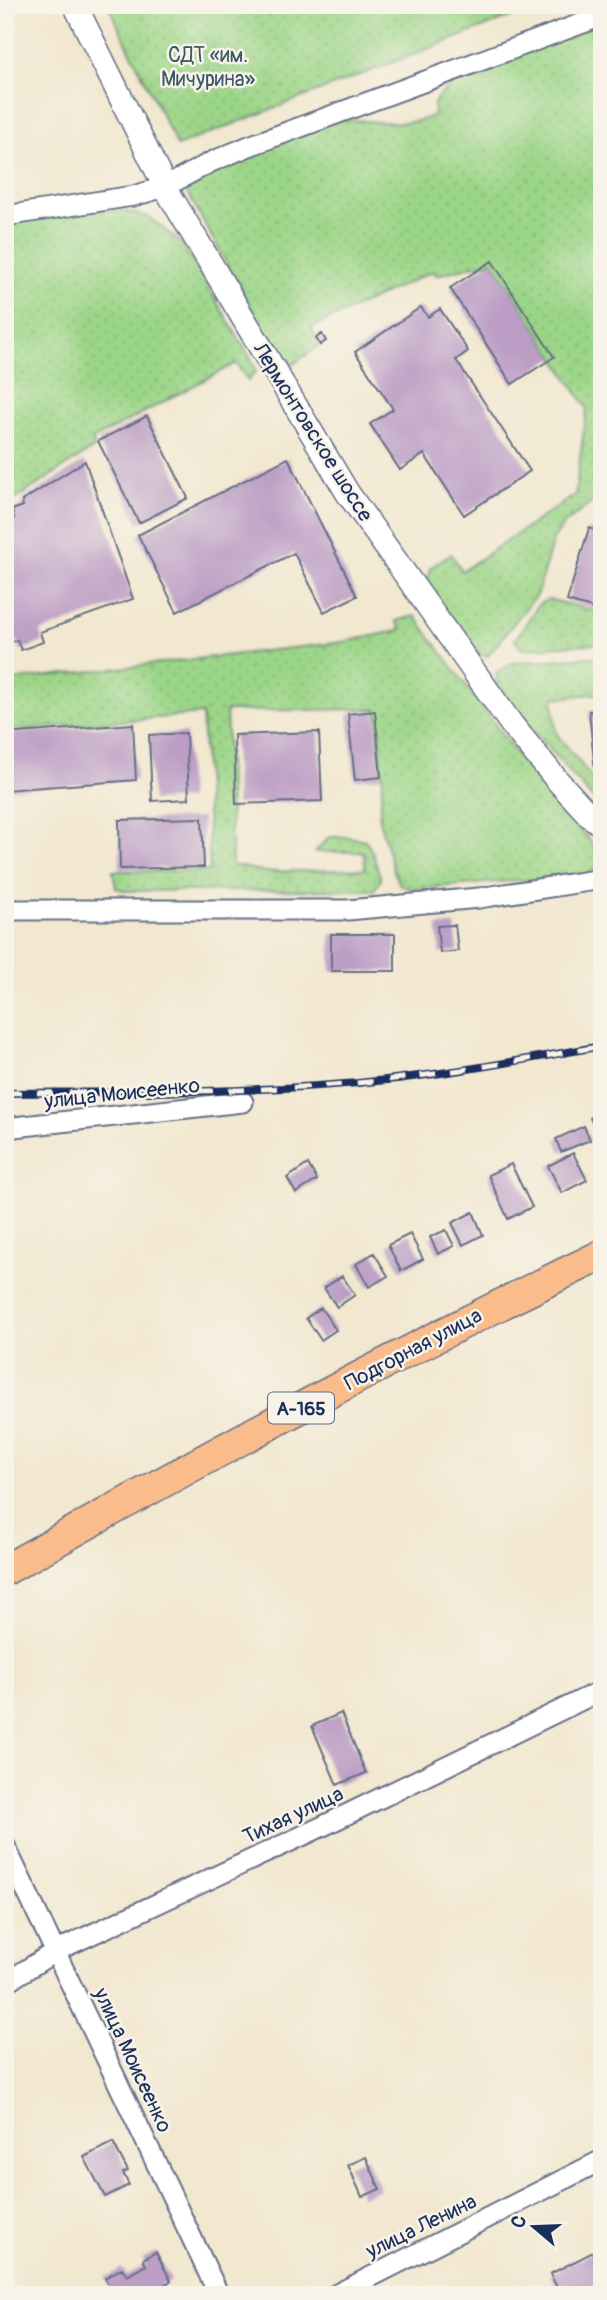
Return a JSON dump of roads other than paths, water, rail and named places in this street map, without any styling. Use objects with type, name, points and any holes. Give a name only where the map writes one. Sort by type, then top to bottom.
[{"type":"main road","name":"Подгорная улица","points":[[5,1570],[196,1462],[511,1298],[602,1255]]},
{"type":"street","name":"Лермонтовское шоссе","points":[[75,5],[165,187],[355,503],[512,725],[557,780],[590,816],[602,825]]},
{"type":"street","points":[[5,216],[133,196],[165,187],[211,162],[249,146],[602,16]]},
{"type":"street","points":[[5,910],[348,910],[479,898],[602,879]]},
{"type":"street","name":"улица Моисеенко","points":[[5,1128],[243,1102]]},
{"type":"street","name":"Тихая улица","points":[[5,1983],[56,1951],[321,1827],[602,1690]]},
{"type":"street","name":"улица Моисеенко","points":[[5,1846],[219,2295]]},
{"type":"street","name":"улица Ленина","points":[[335,2295],[602,2160]]},
{"type":"railway","points":[[5,1093],[218,1091],[345,1084],[442,1073],[602,1046]]},
{"type":"park label","name":"СДТ «им. Мичурина»","points":[[208,67]]}]
